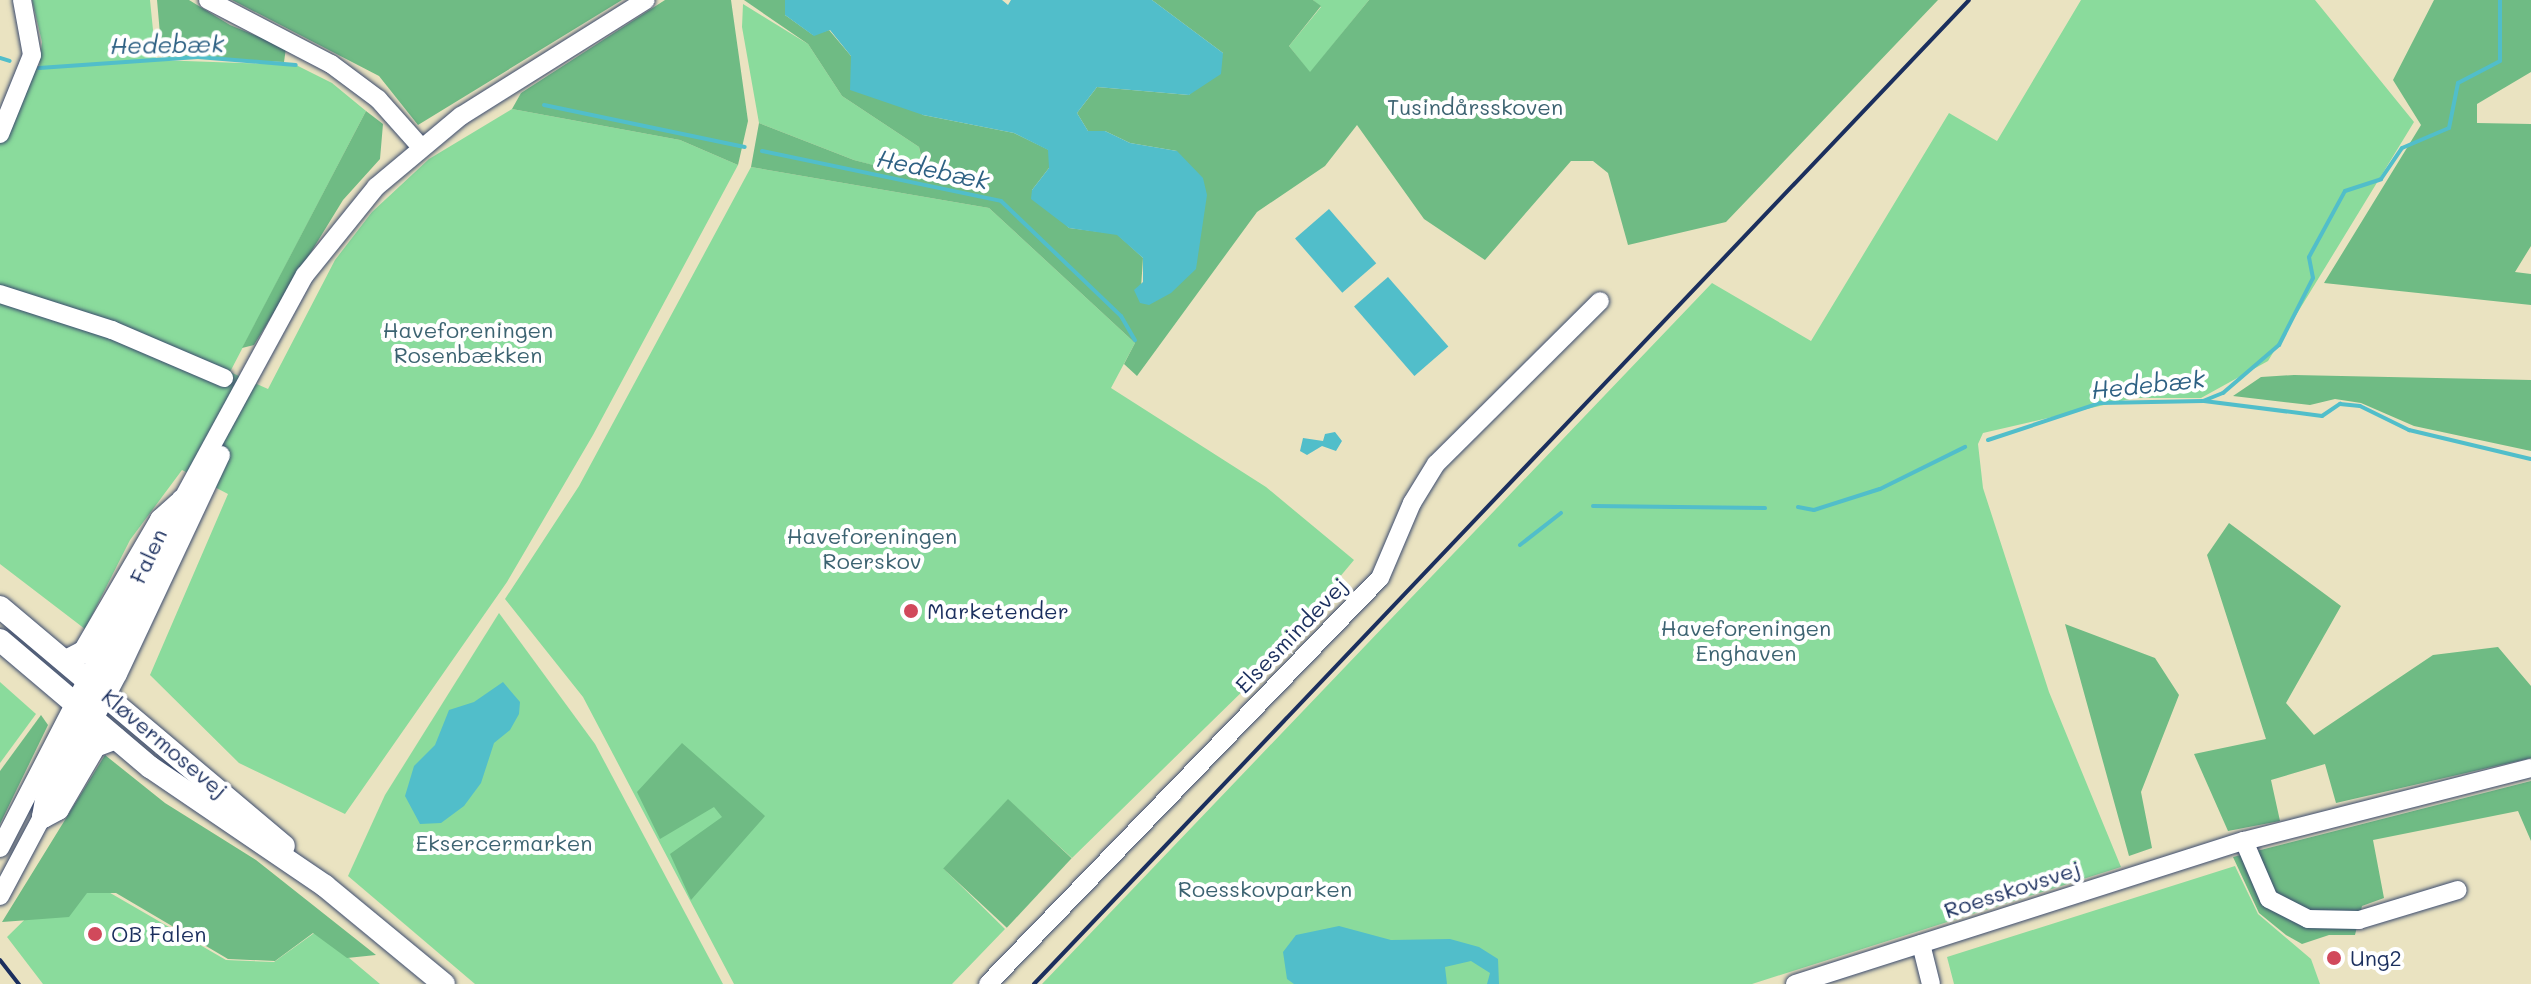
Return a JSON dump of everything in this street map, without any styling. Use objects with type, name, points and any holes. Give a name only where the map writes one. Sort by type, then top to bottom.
[{"type":"main road","points":[[66,661],[84,652],[161,520],[182,500]]},
{"type":"main road","points":[[43,817],[48,790],[90,698],[172,536],[182,500]]},
{"type":"main road","name":"Kløvermosevej","points":[[0,607],[66,661],[116,738],[190,797],[325,886]]},
{"type":"main road","points":[[0,624],[90,698]]},
{"type":"main road","name":"Kløvermosevej","points":[[0,640],[215,785],[325,886],[444,984]]},
{"type":"main road","points":[[0,655],[56,704],[62,723]]},
{"type":"main road","points":[[118,674],[124,692],[202,761],[215,785]]},
{"type":"main road","points":[[43,817],[58,809],[95,746],[116,738]]},
{"type":"street","points":[[0,134],[32,55],[22,0]]},
{"type":"street","points":[[208,0],[331,64],[378,99],[420,146]]},
{"type":"street","name":"Falen","points":[[182,500],[279,317],[337,235],[376,187],[420,146],[646,0]]},
{"type":"street","name":"Falen","points":[[0,848],[62,723],[118,674],[287,321],[337,235]]},
{"type":"street","points":[[0,294],[112,330],[224,378]]},
{"type":"street","name":"Elsesmindevej","points":[[988,984],[1380,578],[1412,503],[1436,464],[1600,301]]},
{"type":"street","name":"Roesskovsvej","points":[[1795,984],[2244,841],[2531,768]]},
{"type":"street","points":[[0,896],[43,817]]},
{"type":"street","points":[[2244,841],[2257,881],[2269,899],[2308,919],[2359,920],[2458,890]]},
{"type":"street","points":[[1921,944],[1931,984]]},
{"type":"green space","name":"Haveforeningen Rosenbækken","points":[[32,0],[150,0],[156,60],[296,65],[332,83],[366,111],[230,372],[268,389],[335,260],[372,212],[429,159],[512,109],[680,140],[738,165],[593,435],[507,582],[345,814],[239,763],[150,675],[228,494],[182,470],[130,540],[85,629],[0,564],[0,119],[22,69],[39,68],[42,42]]},
{"type":"green space","points":[[157,0],[189,0],[230,25],[286,48],[284,62],[162,57]]},
{"type":"green space","points":[[232,0],[622,0],[418,125],[379,76]]},
{"type":"green space","points":[[665,0],[731,0],[748,121],[738,165],[680,140],[512,109],[521,93]]},
{"type":"green space","name":"Tusindårsskoven","points":[[744,0],[785,0],[785,15],[813,35],[829,30],[851,56],[923,115],[1014,133],[1049,150],[1049,168],[1032,190],[1069,228],[1117,234],[1143,258],[1140,303],[1177,151],[1130,143],[1105,131],[1088,131],[1077,113],[1097,87],[1189,95],[1223,53],[1152,0],[1313,0],[1321,6],[1289,46],[1310,72],[1369,0],[1938,0],[1726,222],[1628,245],[1608,173],[1593,161],[1571,161],[1485,260],[1424,219],[1357,125],[1325,166],[1257,212],[1137,376],[1124,364],[1135,343],[989,208],[751,167],[759,123],[854,160],[927,179],[919,147],[842,96],[808,44]]},
{"type":"green space","points":[[1313,0],[1369,0],[1310,73],[1289,46],[1321,7]]},
{"type":"green space","name":"Haveforeningen Enghaven","points":[[2081,0],[2315,0],[2414,122],[2268,361],[2201,398],[2134,398],[1983,433],[1978,444],[1983,488],[2049,692],[2121,867],[1752,984],[1042,984],[1712,283],[1811,341],[1949,113],[1997,141]]},
{"type":"green space","points":[[2434,0],[2531,0],[2531,72],[2477,104],[2477,123],[2531,124],[2531,246],[2515,272],[2531,274],[2531,305],[2324,283],[2421,125],[2393,80]]},
{"type":"green space","points":[[743,4],[808,44],[842,96],[919,147],[927,180],[854,160],[759,123],[742,27]]},
{"type":"green space","points":[[366,111],[383,124],[380,159],[343,200],[254,345],[242,348]]},
{"type":"green space","name":"Haveforeningen Roerskov","points":[[751,167],[989,208],[1135,343],[1111,388],[1266,487],[1354,560],[1251,683],[1072,858],[1008,800],[944,869],[1005,929],[952,984],[734,984],[583,697],[505,599],[579,486]]},
{"type":"green space","points":[[2261,377],[2531,380],[2531,451],[2414,426],[2361,403],[2335,399],[2310,405],[2233,396]]},
{"type":"green space","points":[[2229,523],[2341,606],[2286,703],[2314,735],[2433,655],[2498,647],[2531,686],[2531,758],[2336,803],[2325,764],[2271,780],[2280,821],[2228,831],[2194,754],[2266,739],[2207,555]]},
{"type":"green space","name":"Eksercermarken","points":[[499,613],[595,744],[723,984],[475,984],[348,876],[385,795]]},
{"type":"green space","points":[[2065,624],[2155,658],[2179,695],[2141,792],[2152,848],[2129,856]]},
{"type":"green space","points":[[0,682],[36,714],[0,763]]},
{"type":"green space","points":[[41,715],[48,725],[0,824],[0,771]]},
{"type":"green space","points":[[682,743],[765,816],[691,900],[670,854],[722,817],[714,807],[660,839],[637,792]]},
{"type":"green space","points":[[105,755],[165,803],[256,860],[376,955],[347,958],[313,933],[275,961],[228,959],[116,893],[87,893],[69,917],[2,922]]},
{"type":"green space","points":[[2531,781],[2531,841],[2518,811],[2373,840],[2384,898],[2362,906],[2355,935],[2329,935],[2302,944],[2286,935],[2259,913],[2233,857]]},
{"type":"green space","points":[[1008,799],[1072,858],[1007,928],[943,868]]},
{"type":"green space","points":[[2235,866],[2258,914],[2311,959],[2320,984],[1954,984],[1947,957]]},
{"type":"green space","name":"OB Falen","points":[[63,882],[93,883],[226,960],[274,962],[317,931],[380,984],[43,984],[7,937]]},
{"type":"water","points":[[785,0],[1002,0],[1008,5],[1011,0],[1152,0],[1223,53],[1221,74],[1189,95],[1097,87],[1077,113],[1088,131],[1105,131],[1130,143],[1177,151],[1203,178],[1207,195],[1196,269],[1171,293],[1149,305],[1140,303],[1134,290],[1143,282],[1143,258],[1117,235],[1069,228],[1031,199],[1032,190],[1049,168],[1048,150],[1014,133],[923,115],[850,90],[851,56],[830,30],[814,36],[785,15]]},
{"type":"water","points":[[1329,209],[1376,263],[1342,293],[1295,239]]},
{"type":"water","points":[[1388,277],[1448,346],[1414,376],[1354,307]]},
{"type":"water","points":[[1335,432],[1342,441],[1336,451],[1322,446],[1307,455],[1300,451],[1303,438],[1323,441],[1325,434]]},
{"type":"water","points":[[503,682],[520,702],[519,714],[510,730],[494,743],[481,783],[464,806],[441,823],[420,824],[405,796],[414,766],[435,745],[449,710],[474,702]]},
{"type":"water","points":[[1339,926],[1391,940],[1450,939],[1479,947],[1498,959],[1499,984],[1487,984],[1490,973],[1471,961],[1445,967],[1447,984],[1294,984],[1287,979],[1283,952],[1296,935]]},
{"type":"waterway","name":"Hedebæk","points":[[1988,440],[2100,403],[2203,401],[2223,393],[2279,345],[2313,278],[2309,257],[2345,191],[2381,179],[2402,148],[2449,128],[2458,83],[2500,61],[2500,0]]},
{"type":"waterway","name":"Hedebæk","points":[[39,68],[198,57],[296,65]]},
{"type":"waterway","name":"Hedebæk","points":[[0,58],[10,61]]},
{"type":"waterway","name":"Hedebæk","points":[[544,105],[745,147]]},
{"type":"waterway","name":"Hedebæk","points":[[762,151],[1001,201],[1121,316],[1135,340]]},
{"type":"waterway","points":[[2204,401],[2322,416],[2340,404],[2360,406],[2409,430],[2531,459]]},
{"type":"waterway","name":"Hedebæk","points":[[1798,507],[1814,510],[1880,489],[1965,447]]},
{"type":"waterway","name":"Hedebæk","points":[[1593,506],[1765,508]]},
{"type":"waterway","name":"Hedebæk","points":[[1520,545],[1561,513]]},
{"type":"railway","points":[[1034,984],[1969,0]]},
{"type":"railway","points":[[0,960],[19,984]]},
{"type":"place","name":"Marketender","points":[[911,611]]},
{"type":"place","name":"OB Falen","points":[[95,934]]},
{"type":"place","name":"Ung2","points":[[2334,958]]},
{"type":"park label","name":"Roesskovparken","points":[[1265,889]]}]
